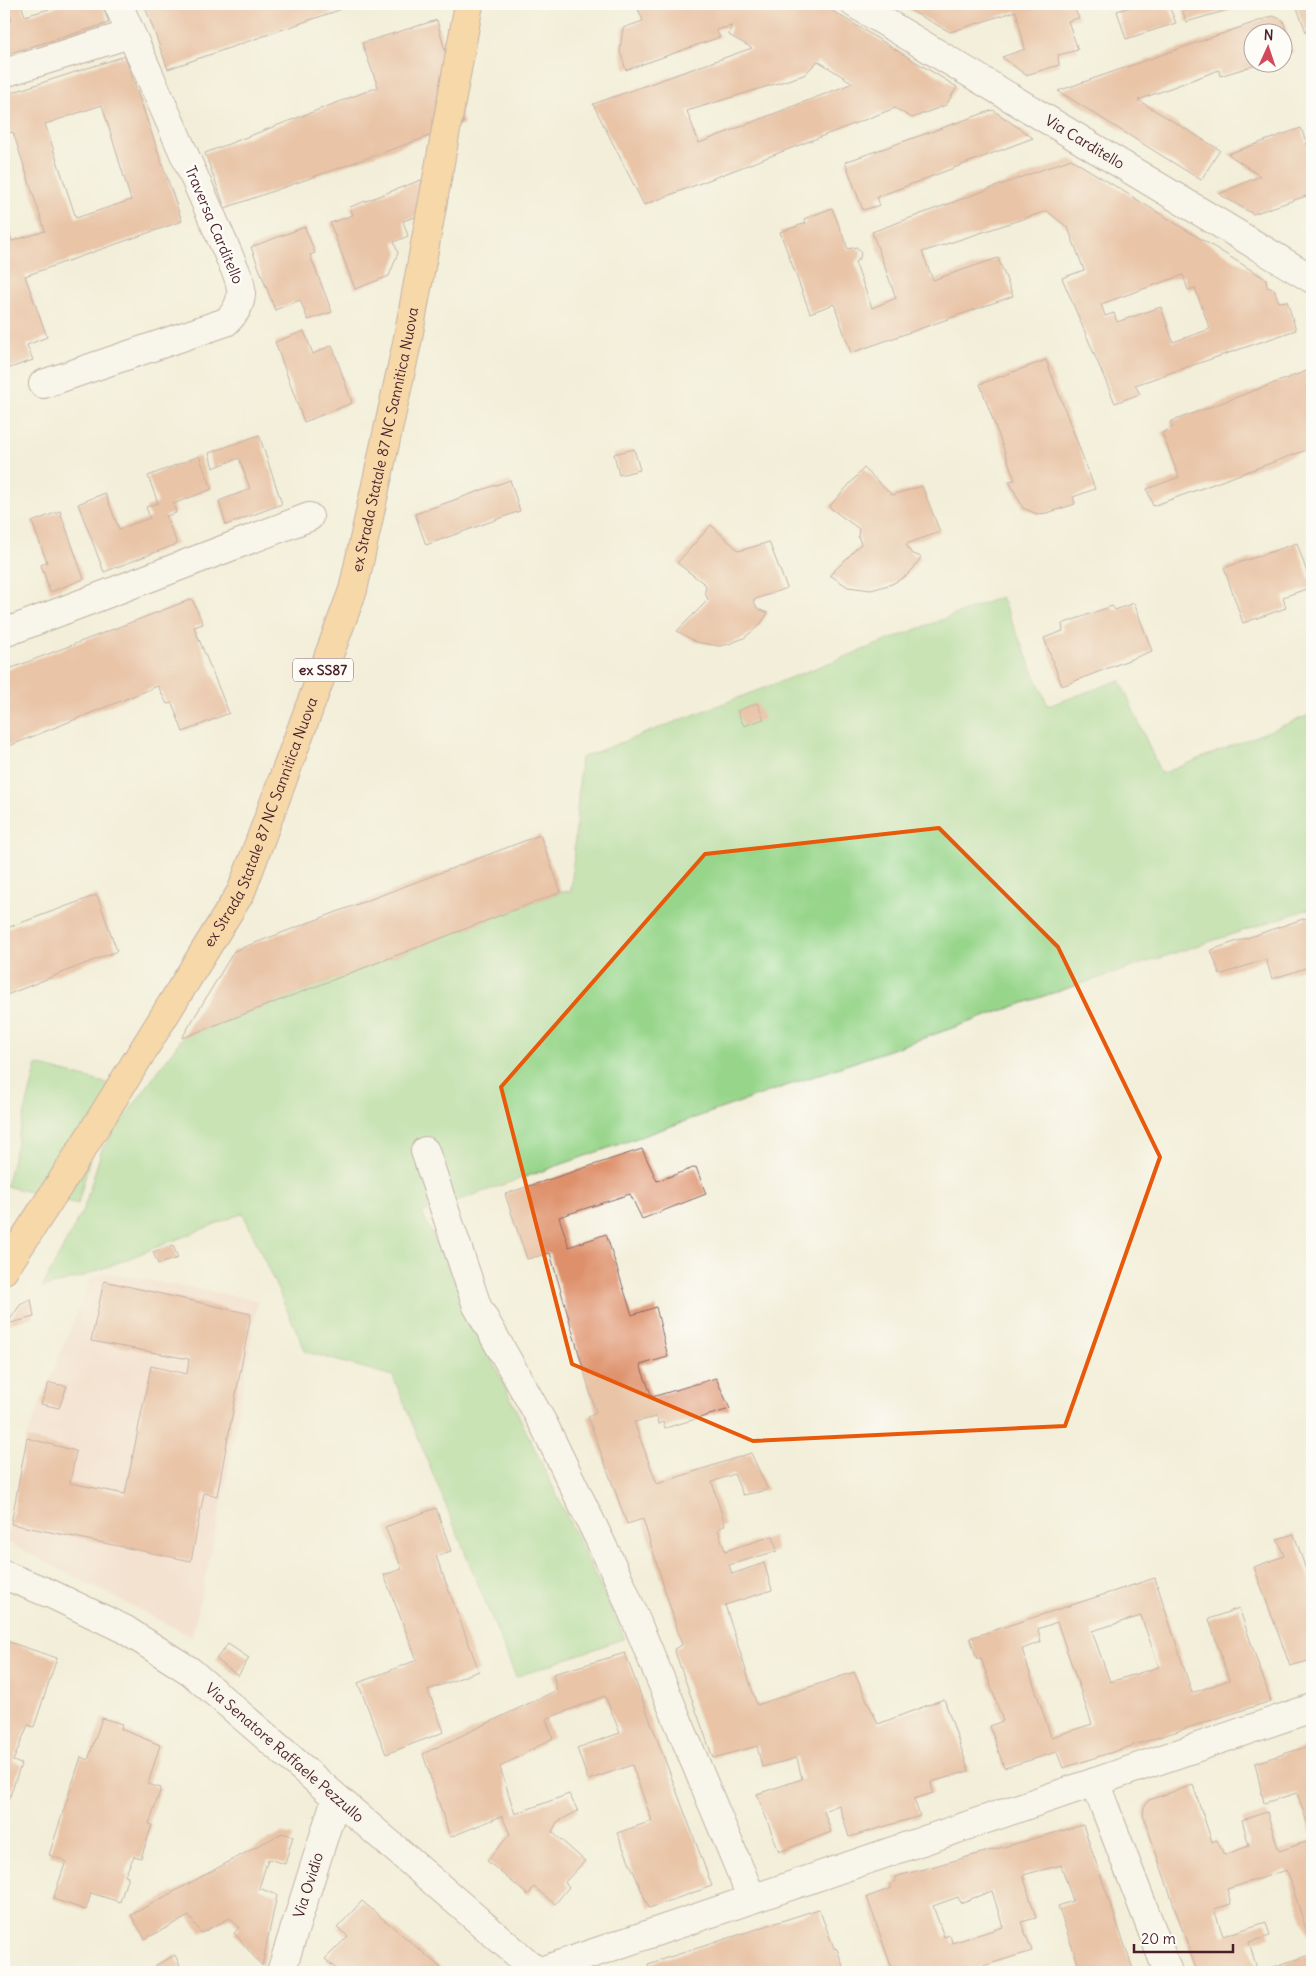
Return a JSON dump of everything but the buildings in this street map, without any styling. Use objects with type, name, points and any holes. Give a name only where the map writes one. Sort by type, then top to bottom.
[{"type":"highway","name":"ex Strada Statale 87 NC Sannitica Nuova","points":[[4,1270],[67,1173],[241,892],[353,590],[407,343],[469,4]]},
{"type":"street","name":"Traversa Carditello","points":[[43,384],[226,322],[240,306],[241,284],[237,274],[118,4]]},
{"type":"street","name":"Via Carditello","points":[[855,4],[1312,279]]},
{"type":"street","points":[[4,72],[130,34]]},
{"type":"street","points":[[4,633],[309,517]]},
{"type":"street","points":[[425,1151],[477,1306],[544,1425],[620,1582],[752,1899]]},
{"type":"street","name":"Via Senatore Raffaele Pezzullo","points":[[4,1575],[51,1594],[124,1629],[190,1671],[538,1972]]},
{"type":"street","points":[[538,1972],[1312,1708]]},
{"type":"street","points":[[1095,1782],[1168,1972]]},
{"type":"street","name":"Via Ovidio","points":[[281,1972],[336,1798]]},
{"type":"highlighted area","points":[[939,828],[1058,947],[1160,1157],[1065,1426],[753,1441],[572,1364],[501,1087],[705,854]]},
{"type":"shaded area","points":[[106,1273],[258,1300],[223,1497],[192,1637],[7,1542],[26,1438],[91,1278]]},
{"type":"green space","points":[[1001,597],[1048,706],[1120,680],[1161,774],[1312,714],[1312,908],[1044,996],[422,1213],[625,1638],[516,1677],[393,1376],[306,1352],[243,1213],[84,1276],[42,1288],[84,1208],[102,1149],[182,1038],[561,892],[571,891],[581,758]]},
{"type":"green space","points":[[37,1065],[109,1084],[78,1204],[6,1186]]}]
